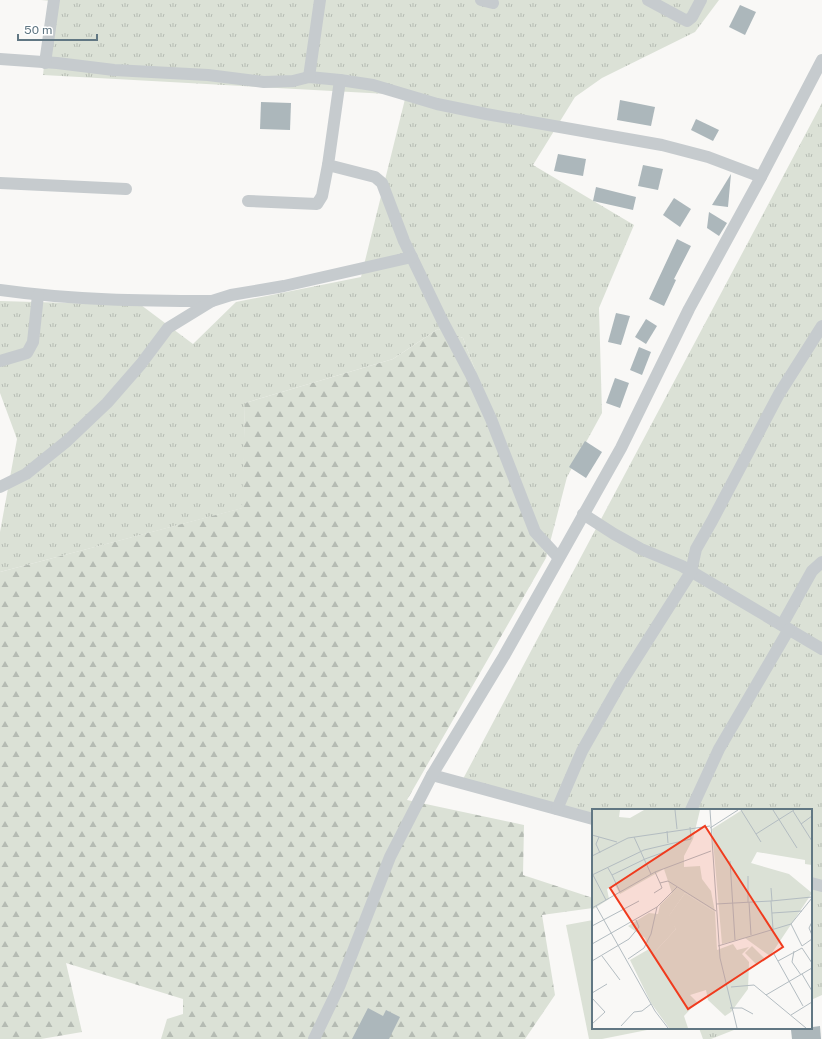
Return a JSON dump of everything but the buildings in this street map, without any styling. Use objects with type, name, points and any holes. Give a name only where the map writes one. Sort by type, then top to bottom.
[{"type":"street","points":[[45,63],[54,0]]},
{"type":"street","points":[[309,77],[320,0]]},
{"type":"street","points":[[481,0],[493,3]]},
{"type":"street","points":[[648,0],[687,21],[692,17],[701,0]]},
{"type":"street","points":[[0,59],[114,70],[208,75],[264,82],[293,81],[309,77],[373,85],[437,104],[662,145],[708,157],[761,177]]},
{"type":"street","points":[[314,1039],[339,987],[390,857],[432,775],[504,656],[558,557],[621,448],[689,309],[761,177],[822,60]]},
{"type":"street","points":[[248,201],[317,204],[322,196],[328,165],[340,80]]},
{"type":"street","points":[[328,165],[375,177],[382,183],[412,257],[471,375],[491,419],[535,532],[558,557]]},
{"type":"street","points":[[0,183],[126,189]]},
{"type":"street","points":[[0,487],[26,474],[67,441],[107,403],[141,364],[168,328],[212,301],[232,295],[284,286],[412,257]]},
{"type":"street","points":[[0,290],[38,296],[96,300],[212,301]]},
{"type":"street","points":[[0,361],[27,353],[33,342],[38,296]]},
{"type":"street","points":[[557,809],[590,738],[620,684],[691,572],[696,549],[708,526],[780,394],[822,326]]},
{"type":"street","points":[[583,514],[641,549],[682,566],[822,649]]},
{"type":"street","points":[[691,809],[719,748],[785,627],[812,572],[822,562]]},
{"type":"street","points":[[432,775],[592,819]]},
{"type":"street","points":[[812,883],[822,886]]},
{"type":"green space","points":[[41,0],[719,0],[695,32],[602,78],[575,97],[533,165],[634,225],[599,308],[602,413],[567,477],[546,558],[463,338],[438,329],[393,359],[245,403],[243,508],[0,572],[0,532],[17,439],[0,393],[0,301],[141,305],[193,344],[236,302],[361,277],[406,95],[43,75],[51,1]]},
{"type":"green space","points":[[822,103],[822,995],[812,1000],[812,809],[592,809],[592,825],[463,779]]},
{"type":"green space","points":[[438,329],[463,338],[546,558],[407,800],[524,825],[523,875],[592,898],[592,908],[542,915],[555,995],[525,1039],[161,1039],[167,1019],[183,1014],[183,999],[66,963],[82,1032],[41,1039],[0,1039],[0,572],[242,508],[245,403],[393,359]]},
{"type":"green space","points":[[592,920],[592,1029],[652,1029],[602,1039],[589,1039],[566,925]]},
{"type":"green space","points":[[699,1029],[736,1029],[711,1039],[703,1039]]}]
